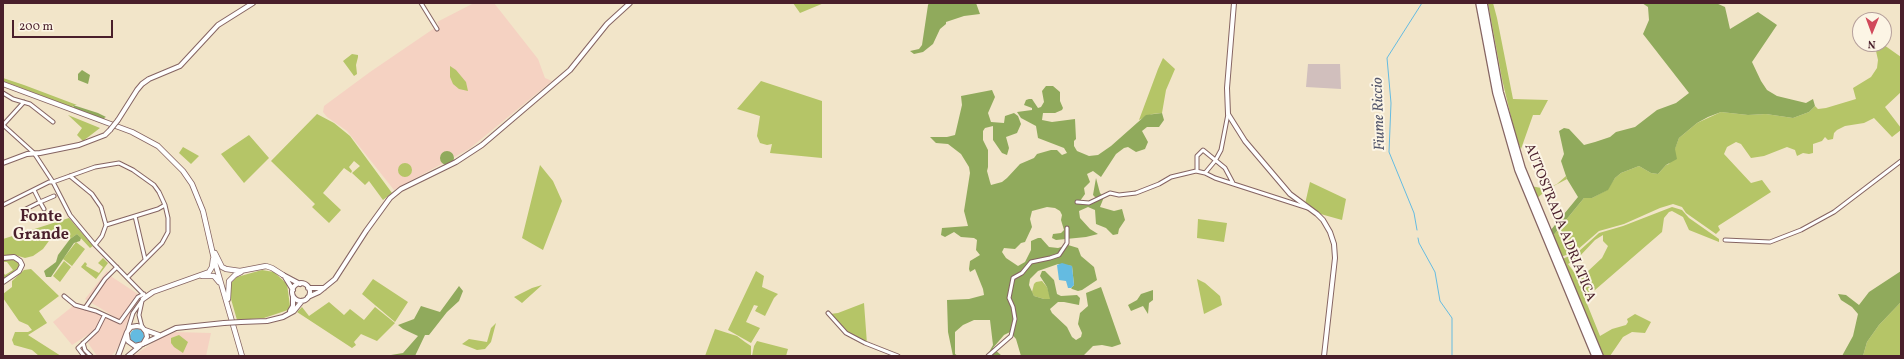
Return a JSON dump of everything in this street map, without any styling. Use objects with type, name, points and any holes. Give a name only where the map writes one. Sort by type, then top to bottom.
[{"type":"highway","name":"AUTOSTRADA ADRIATICA","points":[[1479,3],[1496,93],[1511,149],[1595,356]]},
{"type":"highway","name":"AUTOSTRADA ADRIATICA","points":[[1484,3],[1502,99],[1528,192]]},
{"type":"highway","name":"AUTOSTRADA ADRIATICA","points":[[1567,286],[1600,356]]},
{"type":"main road","points":[[3,84],[132,132],[158,146],[179,166],[192,184],[203,212],[213,248],[214,259],[242,356]]},
{"type":"main road","points":[[213,248],[224,268],[233,271],[266,266],[283,275]]},
{"type":"main road","points":[[144,297],[152,292],[209,272],[212,267],[213,248]]},
{"type":"main road","points":[[228,306],[227,289],[229,281],[235,275],[245,270]]},
{"type":"main road","points":[[200,276],[212,275],[217,279],[228,306]]},
{"type":"street","points":[[3,163],[15,158],[79,145],[105,135],[118,120],[142,84],[149,79],[180,66],[218,25],[253,3]]},
{"type":"street","points":[[421,3],[437,29]]},
{"type":"street","points":[[128,356],[142,344],[159,335],[181,327],[267,321],[288,314],[302,301],[324,288],[339,274],[366,231],[390,198],[411,184],[456,162],[482,145],[551,87],[581,56],[607,24],[630,3]]},
{"type":"street","points":[[1205,173],[1215,161],[1224,143],[1228,114],[1227,88],[1234,3]]},
{"type":"street","points":[[3,93],[13,99],[24,102],[36,108],[53,122]]},
{"type":"street","points":[[24,102],[3,125],[34,154],[54,182],[70,216],[95,245],[128,277],[144,297]]},
{"type":"street","points":[[1228,114],[1245,141],[1290,194],[1312,209],[1327,227],[1334,249],[1324,356]]},
{"type":"street","points":[[1197,171],[1196,156],[1201,150],[1227,170],[1233,183]]},
{"type":"street","points":[[1725,240],[1770,242],[1801,230],[1834,212],[1901,161]]},
{"type":"street","points":[[3,205],[49,182],[54,182],[95,167],[119,163],[132,170],[154,185],[166,205],[168,218],[166,237],[128,277]]},
{"type":"street","points":[[1077,202],[1089,203],[1110,193],[1119,195],[1136,193],[1172,177],[1197,171],[1214,178],[1312,209]]},
{"type":"street","points":[[70,176],[84,186],[97,200],[101,207],[106,225],[102,236],[95,245]]},
{"type":"street","points":[[34,190],[44,209]]},
{"type":"street","points":[[26,209],[54,196]]},
{"type":"street","points":[[106,225],[158,209],[166,205]]},
{"type":"street","points":[[135,216],[145,259]]},
{"type":"street","points":[[988,356],[1011,336],[1015,319],[1013,307],[1009,298],[1013,278],[1022,274],[1031,262],[1059,255],[1067,243],[1067,228]]},
{"type":"street","points":[[3,258],[9,256],[16,258],[22,265],[19,271],[3,282]]},
{"type":"street","points":[[85,308],[105,279],[117,267]]},
{"type":"street","points":[[283,275],[308,288],[324,288]]},
{"type":"street","points":[[283,275],[293,290],[293,306],[288,314]]},
{"type":"street","points":[[293,290],[296,286],[301,284]]},
{"type":"street","points":[[308,288],[308,297]]},
{"type":"street","points":[[64,296],[71,303],[122,322],[138,297],[144,297]]},
{"type":"street","points":[[293,296],[297,300],[302,301]]},
{"type":"street","points":[[142,344],[147,337],[139,315],[144,297]]},
{"type":"street","points":[[118,356],[133,313],[144,297]]},
{"type":"street","points":[[828,313],[846,333],[864,343],[898,356]]},
{"type":"street","points":[[84,356],[78,350],[83,343],[98,330],[104,316]]},
{"type":"street","points":[[142,344],[132,344],[127,339],[127,333],[134,326],[159,335]]},
{"type":"street","points":[[83,343],[85,350],[91,356]]},
{"type":"shaded area","points":[[474,3],[494,3],[538,59],[545,78],[552,81],[469,149],[394,190],[347,131],[327,117],[323,112],[324,106],[370,72],[439,25],[437,22]]},
{"type":"shaded area","points":[[1308,64],[1340,64],[1341,89],[1306,87]]},
{"type":"shaded area","points":[[107,271],[112,277],[141,296],[132,311],[126,325],[124,336],[115,352],[111,356],[97,356],[88,343],[105,318],[118,323],[120,320],[85,299]]},
{"type":"shaded area","points":[[73,306],[101,315],[101,321],[95,330],[72,345],[53,322]]},
{"type":"shaded area","points":[[175,332],[211,333],[206,356],[133,356],[160,338]]},
{"type":"green space","points":[[793,3],[824,3],[800,13]]},
{"type":"green space","points":[[929,3],[976,3],[980,14],[964,16],[946,22],[946,24],[940,29],[933,44],[923,52],[914,54],[910,51],[919,49],[922,45]]},
{"type":"green space","points":[[1488,3],[1493,3],[1497,18],[1513,99],[1548,100],[1540,115],[1533,115],[1521,149],[1516,138],[1502,79]]},
{"type":"green space","points":[[1642,3],[1716,3],[1725,7],[1730,29],[1758,12],[1777,25],[1752,62],[1761,81],[1767,90],[1777,96],[1806,103],[1813,99],[1815,106],[1809,112],[1793,118],[1766,114],[1748,115],[1721,112],[1708,117],[1697,123],[1679,138],[1675,149],[1677,159],[1666,165],[1658,174],[1651,173],[1639,166],[1621,173],[1615,178],[1608,190],[1592,198],[1584,198],[1552,237],[1550,231],[1578,197],[1567,179],[1561,161],[1564,154],[1559,131],[1564,128],[1569,129],[1584,145],[1595,142],[1610,137],[1616,132],[1635,127],[1657,110],[1676,103],[1689,93],[1643,34],[1649,20],[1648,7]]},
{"type":"green space","points":[[1892,51],[1901,57],[1901,92],[1885,107],[1901,128],[1901,130],[1892,137],[1874,118],[1864,123],[1845,126],[1837,130],[1834,133],[1833,139],[1828,140],[1825,137],[1822,141],[1813,144],[1813,153],[1809,154],[1803,153],[1797,156],[1795,150],[1787,147],[1764,156],[1751,158],[1741,144],[1736,142],[1727,147],[1724,154],[1751,183],[1762,180],[1771,192],[1718,226],[1720,230],[1716,234],[1686,213],[1682,207],[1673,204],[1660,208],[1624,224],[1599,231],[1576,251],[1561,257],[1552,237],[1584,198],[1592,198],[1607,190],[1615,178],[1621,173],[1639,166],[1651,173],[1658,174],[1666,165],[1669,164],[1679,138],[1697,123],[1721,112],[1748,115],[1766,114],[1793,118],[1809,112],[1815,106],[1818,109],[1826,108],[1856,99],[1853,88],[1871,77],[1877,68],[1878,60],[1876,52],[1892,52]]},
{"type":"green space","points":[[352,54],[358,55],[356,65],[357,74],[354,76],[343,61]]},
{"type":"green space","points":[[1163,58],[1175,69],[1166,90],[1162,113],[1152,114],[1139,120],[1158,69]]},
{"type":"green space","points":[[450,66],[456,70],[466,82],[468,91],[459,89],[453,84],[450,77]]},
{"type":"green space","points":[[82,70],[90,75],[88,84],[78,80],[78,74]]},
{"type":"green space","points":[[3,78],[77,105],[72,107],[74,108],[3,81]]},
{"type":"green space","points":[[761,81],[822,101],[822,158],[770,153],[772,144],[767,145],[760,143],[757,136],[760,116],[737,109]]},
{"type":"green space","points":[[1046,86],[1053,86],[1060,92],[1060,101],[1063,108],[1055,113],[1043,113],[1042,120],[1052,122],[1075,119],[1076,139],[1074,141],[1074,146],[1077,151],[1089,156],[1098,155],[1111,146],[1146,115],[1162,113],[1164,120],[1159,127],[1147,127],[1142,131],[1148,142],[1145,149],[1136,152],[1128,147],[1124,148],[1116,154],[1101,177],[1093,171],[1087,174],[1090,182],[1084,188],[1085,194],[1080,201],[1087,202],[1096,198],[1093,195],[1096,178],[1100,193],[1104,197],[1100,207],[1114,211],[1122,209],[1125,220],[1119,229],[1118,234],[1113,235],[1106,228],[1096,224],[1095,210],[1088,207],[1079,211],[1080,218],[1090,229],[1098,234],[1086,237],[1056,240],[1052,238],[1053,234],[1061,233],[1064,230],[1061,220],[1062,215],[1060,211],[1055,208],[1047,207],[1032,211],[1030,219],[1032,227],[1025,242],[1021,243],[1015,249],[1004,248],[1002,252],[1006,258],[1018,266],[1025,262],[1031,250],[1031,241],[1038,238],[1041,238],[1049,247],[1058,248],[1068,245],[1078,248],[1081,256],[1094,267],[1097,280],[1082,290],[1078,291],[1072,289],[1071,288],[1074,285],[1072,266],[1058,264],[1038,271],[1030,279],[1029,285],[1034,296],[1050,299],[1047,287],[1040,276],[1042,271],[1045,271],[1054,280],[1057,294],[1061,296],[1077,295],[1080,298],[1079,305],[1058,302],[1050,309],[1052,313],[1067,327],[1072,337],[1076,340],[1081,337],[1082,333],[1078,324],[1080,313],[1088,306],[1086,293],[1101,287],[1121,344],[1112,347],[1102,345],[1093,346],[1083,356],[1021,356],[1016,339],[1010,332],[1004,335],[993,348],[1002,356],[990,356],[988,354],[993,345],[990,320],[974,320],[963,325],[955,332],[955,354],[958,356],[953,356],[948,332],[947,300],[969,299],[984,295],[975,269],[970,272],[969,269],[970,261],[980,255],[976,250],[977,240],[974,238],[961,237],[954,232],[945,237],[941,235],[942,228],[968,226],[964,211],[970,173],[969,167],[961,154],[948,144],[936,143],[930,137],[947,137],[955,135],[962,105],[961,96],[992,90],[995,97],[988,113],[991,122],[1004,123],[1005,116],[1014,113],[1018,116],[1021,124],[1017,133],[1006,137],[1009,148],[1007,155],[1002,153],[993,140],[993,126],[985,128],[983,131],[983,140],[988,150],[987,171],[991,185],[1002,182],[1020,164],[1034,158],[1037,154],[1051,150],[1057,150],[1062,155],[1067,153],[1064,148],[1038,138],[1036,126],[1021,118],[1017,112],[1032,110],[1032,108],[1024,105],[1026,100],[1029,99],[1032,99],[1038,108],[1041,107],[1044,102],[1042,91]]},
{"type":"green space","points":[[73,105],[98,113],[106,117],[104,118],[106,120],[74,108]]},
{"type":"green space","points":[[317,114],[334,123],[350,136],[392,193],[383,200],[369,181],[365,185],[352,173],[360,166],[354,161],[349,167],[352,171],[351,173],[344,168],[323,193],[341,210],[329,223],[312,207],[315,204],[271,161]]},
{"type":"green space","points":[[68,115],[100,128],[83,141],[77,135],[82,128]]},
{"type":"green space","points":[[249,135],[269,158],[244,183],[221,154]]},
{"type":"green space","points":[[183,147],[199,156],[191,164],[179,153]]},
{"type":"green space","points":[[447,151],[452,153],[454,158],[452,163],[447,165],[442,163],[440,158],[442,153]]},
{"type":"green space","points":[[402,163],[408,163],[412,167],[412,173],[408,177],[402,177],[398,173],[398,167]]},
{"type":"green space","points":[[540,165],[553,181],[562,201],[543,250],[522,238]]},
{"type":"green space","points":[[1566,176],[1567,179],[1548,189],[1536,199],[1531,186],[1546,189],[1557,184]]},
{"type":"green space","points":[[1310,182],[1346,199],[1342,220],[1317,213],[1305,204]]},
{"type":"green space","points":[[1672,207],[1682,210],[1689,218],[1719,239],[1719,242],[1689,230],[1683,217],[1672,211],[1669,212],[1664,218],[1662,232],[1595,290],[1587,293],[1585,292],[1583,294],[1600,336],[1612,329],[1626,325],[1628,322],[1627,319],[1635,314],[1651,322],[1645,333],[1632,332],[1623,337],[1610,356],[1602,356],[1562,259],[1577,253],[1599,233],[1623,226]],"holes":[[[1603,235],[1603,241],[1608,246],[1602,258],[1586,273],[1574,272],[1568,264],[1579,257],[1595,240]]]},
{"type":"green space","points":[[69,218],[93,246],[90,248],[77,234],[70,239],[61,231],[54,234],[43,249],[33,256],[25,258],[15,255],[3,256],[3,239]]},
{"type":"green space","points":[[1198,219],[1227,223],[1224,242],[1197,238]]},
{"type":"green space","points":[[77,234],[81,238],[80,241],[74,243],[51,277],[46,277],[44,271],[56,262],[58,255],[70,239]]},
{"type":"green space","points":[[76,242],[85,249],[72,266],[63,259]]},
{"type":"green space","points":[[103,258],[108,263],[96,279],[81,267],[85,262],[87,264],[86,266],[99,273],[103,267],[98,263]]},
{"type":"green space","points":[[11,259],[18,262],[20,267],[3,279],[3,272],[5,275],[13,270],[7,262],[3,261]]},
{"type":"green space","points":[[64,261],[71,267],[60,282],[53,276]]},
{"type":"green space","points":[[31,269],[59,296],[39,311],[47,323],[28,335],[61,356],[39,356],[32,350],[14,345],[12,340],[15,332],[28,332],[32,330],[28,325],[19,321],[3,298],[3,294],[12,287],[12,281],[24,270]]},
{"type":"green space","points":[[262,270],[274,272],[287,284],[290,306],[288,310],[264,318],[237,320],[231,299],[230,284],[237,277]]},
{"type":"green space","points":[[756,271],[764,276],[762,287],[778,294],[774,298],[765,316],[755,311],[758,306],[754,305],[746,322],[760,328],[751,343],[728,330]]},
{"type":"green space","points":[[1901,271],[1901,302],[1879,325],[1867,342],[1863,356],[1842,356],[1853,336],[1858,314],[1852,307],[1841,300],[1838,294],[1846,295],[1859,305],[1869,292]]},
{"type":"green space","points":[[373,279],[408,302],[395,322],[362,294]]},
{"type":"green space","points":[[1197,279],[1205,283],[1220,296],[1222,305],[1204,314]]},
{"type":"green space","points":[[1042,281],[1047,287],[1051,299],[1044,299],[1034,296],[1032,292],[1034,284]]},
{"type":"green space","points":[[542,285],[522,303],[514,297],[532,288]]},
{"type":"green space","points":[[459,286],[463,291],[459,301],[447,312],[429,335],[425,335],[415,356],[385,356],[403,353],[418,336],[398,325],[414,319],[421,306],[440,312]]},
{"type":"green space","points":[[1153,290],[1153,300],[1149,303],[1148,314],[1143,306],[1131,311],[1128,305],[1137,300],[1141,294]]},
{"type":"green space","points":[[329,302],[344,315],[350,309],[364,320],[375,307],[395,323],[377,341],[361,334],[354,342],[356,345],[352,348],[297,312],[302,307],[309,316]]},
{"type":"green space","points":[[1901,302],[1901,356],[1863,356],[1867,342],[1879,325]]},
{"type":"green space","points":[[864,303],[867,344],[848,334],[830,314],[838,313]]},
{"type":"green space","points":[[496,323],[491,342],[485,349],[477,350],[462,344],[469,339],[487,342],[491,328]]},
{"type":"green space","points":[[715,329],[737,336],[751,346],[751,356],[705,356]]},
{"type":"green space","points":[[179,335],[188,342],[183,353],[171,343],[171,338]]},
{"type":"green space","points":[[757,341],[788,349],[786,356],[752,356],[754,346]]},
{"type":"water","points":[[1062,263],[1072,266],[1074,285],[1071,288],[1068,288],[1066,281],[1059,280],[1057,265]]},
{"type":"water","points":[[137,329],[142,331],[144,336],[142,341],[137,343],[132,341],[130,336],[132,331]]},
{"type":"waterway","name":"Fiume Riccio","points":[[1417,230],[1414,213],[1389,152],[1391,103],[1387,58],[1422,3]]},
{"type":"waterway","name":"Fiume Riccio","points":[[1418,238],[1419,243],[1435,272],[1440,301],[1452,318],[1452,356]]},
{"type":"district","name":"Fonte Grande","points":[[41,227]]}]
